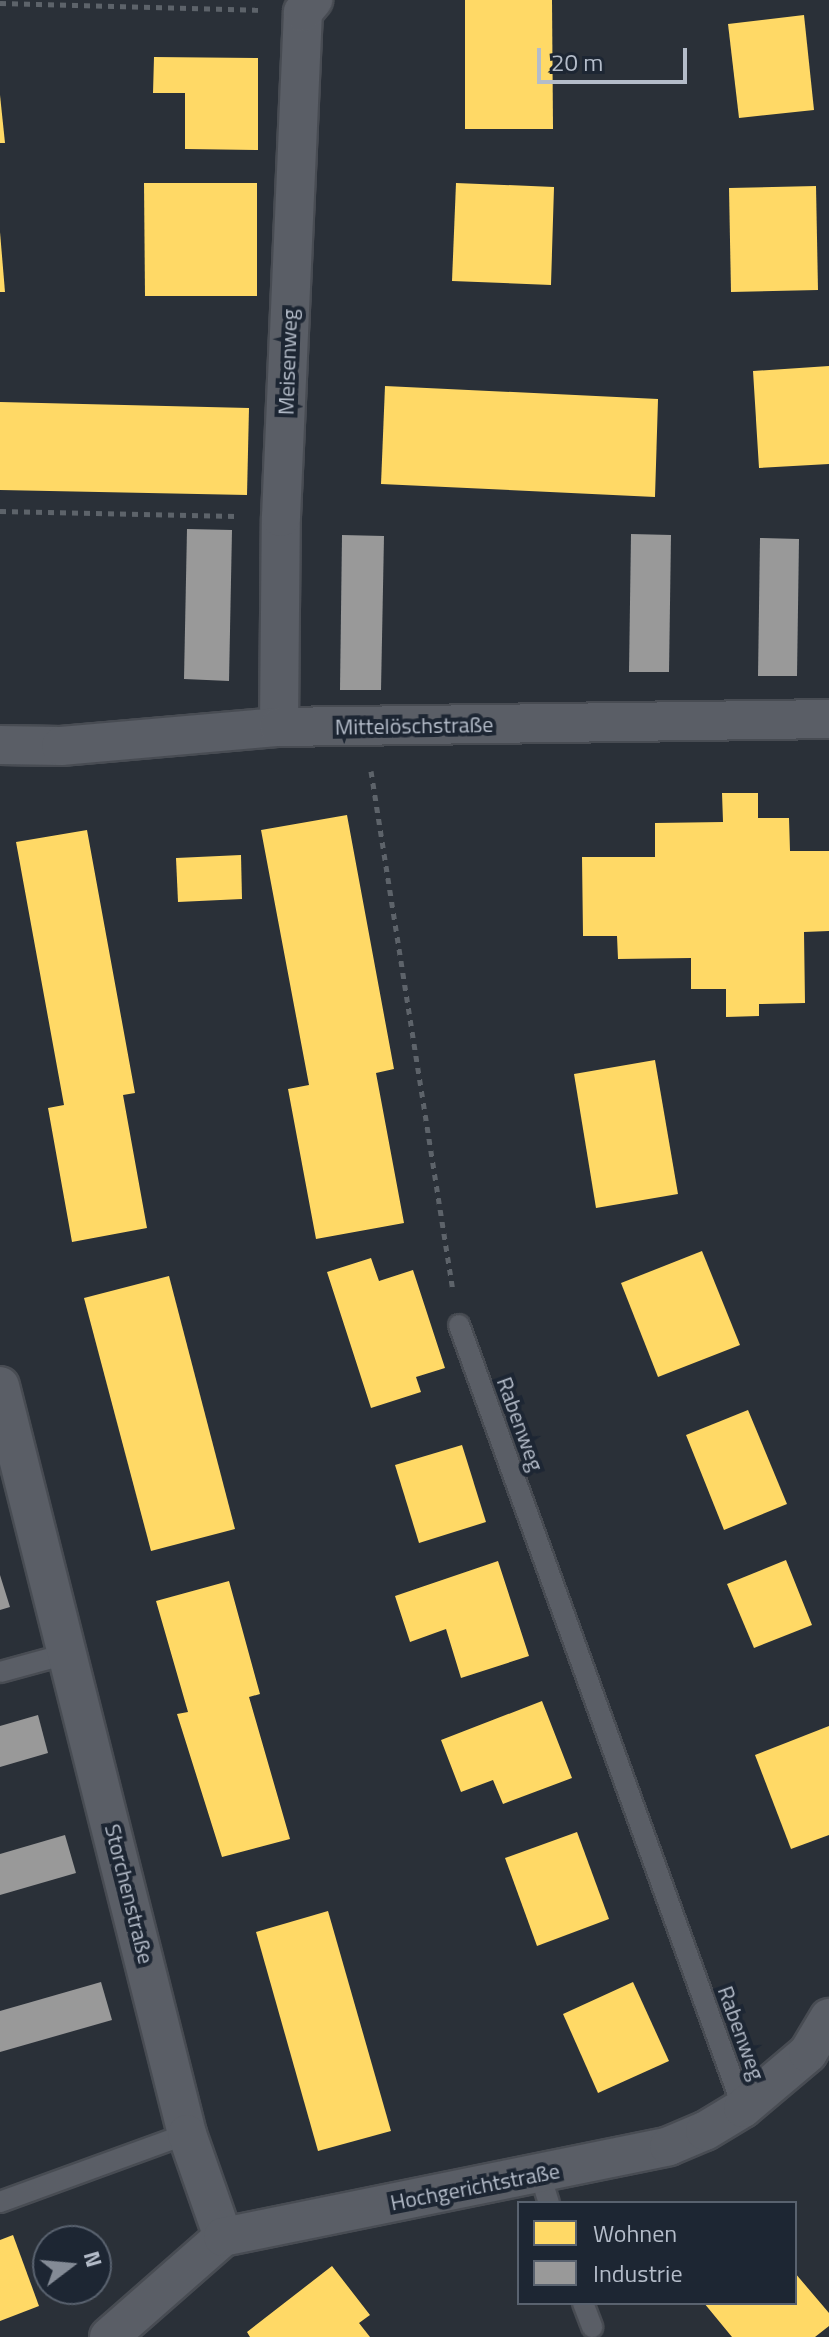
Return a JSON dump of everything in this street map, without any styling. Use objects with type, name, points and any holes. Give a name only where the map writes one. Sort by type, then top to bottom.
[{"type":"street","name":"Meisenweg","points":[[279,727],[281,517],[308,6]]},
{"type":"street","name":"Mittelöschstraße","points":[[0,745],[61,746],[279,727],[829,719]]},
{"type":"street","name":"Storchenstraße","points":[[0,1386],[70,1653],[187,2134],[223,2237]]},
{"type":"street","name":"Hochgerichtstraße","points":[[223,2237],[544,2189],[669,2146],[743,2108],[819,2050],[829,2018]]},
{"type":"street","points":[[109,2337],[223,2237]]},
{"type":"lane","name":"Rabenweg","points":[[459,1325],[743,2108]]},
{"type":"lane","points":[[0,1672],[70,1653]]},
{"type":"lane","points":[[0,2202],[187,2134]]},
{"type":"lane","points":[[584,2305],[592,2327]]},
{"type":"path","points":[[0,3],[308,6]]},
{"type":"path","points":[[0,511],[281,517]]},
{"type":"path","points":[[364,727],[459,1325]]},
{"type":"building: Wohnen","points":[[465,0],[552,0],[553,129],[465,129]]},
{"type":"building: Wohnen","points":[[804,15],[814,110],[739,118],[728,24]]},
{"type":"building: Wohnen","points":[[154,57],[258,58],[258,150],[185,149],[185,93],[153,93]]},
{"type":"building: Wohnen","points":[[0,95],[5,143],[0,143]]},
{"type":"building: Wohnen","points":[[144,183],[257,183],[257,296],[145,296]]},
{"type":"building: Wohnen","points":[[456,183],[554,187],[551,285],[452,281]]},
{"type":"building: Wohnen","points":[[816,186],[818,290],[731,292],[729,188]]},
{"type":"building: Wohnen","points":[[0,232],[5,292],[0,292]]},
{"type":"building: Wohnen","points":[[829,366],[829,464],[759,468],[753,371]]},
{"type":"building: Wohnen","points":[[385,386],[658,399],[655,497],[381,484]]},
{"type":"building: Wohnen","points":[[0,402],[249,408],[247,495],[0,490]]},
{"type":"building: Wohnen","points":[[722,793],[758,793],[758,818],[789,818],[790,851],[829,851],[829,931],[804,932],[805,1003],[759,1004],[759,1016],[726,1017],[726,989],[691,989],[691,958],[618,959],[617,936],[583,936],[582,857],[655,857],[655,823],[723,822]]},
{"type":"building: Wohnen","points":[[347,815],[394,1069],[376,1073],[404,1223],[316,1239],[288,1089],[309,1085],[261,830]]},
{"type":"building: Wohnen","points":[[87,830],[135,1093],[123,1095],[147,1228],[72,1242],[48,1108],[64,1105],[16,842]]},
{"type":"building: Wohnen","points":[[241,855],[242,899],[178,902],[176,858]]},
{"type":"building: Wohnen","points":[[655,1060],[678,1194],[596,1208],[574,1074]]},
{"type":"building: Wohnen","points":[[702,1251],[740,1345],[658,1377],[621,1283]]},
{"type":"building: Wohnen","points":[[371,1258],[379,1281],[413,1270],[445,1368],[416,1377],[421,1392],[371,1408],[327,1272]]},
{"type":"building: Wohnen","points":[[169,1276],[235,1529],[151,1551],[84,1298]]},
{"type":"building: Wohnen","points":[[748,1410],[787,1504],[724,1530],[686,1435]]},
{"type":"building: Wohnen","points":[[462,1445],[486,1522],[419,1543],[395,1465]]},
{"type":"building: Wohnen","points":[[786,1560],[812,1625],[754,1648],[727,1584]]},
{"type":"building: Wohnen","points":[[498,1561],[529,1656],[461,1678],[446,1629],[410,1642],[395,1596]]},
{"type":"building: Wohnen","points":[[229,1581],[260,1694],[249,1697],[290,1839],[222,1857],[177,1714],[188,1712],[156,1601]]},
{"type":"building: Wohnen","points":[[542,1701],[572,1778],[503,1804],[493,1780],[461,1792],[441,1740]]},
{"type":"building: Wohnen","points":[[829,1726],[829,1835],[791,1849],[755,1755]]},
{"type":"building: Wohnen","points":[[577,1832],[609,1919],[537,1946],[505,1858]]},
{"type":"building: Wohnen","points":[[328,1911],[391,2131],[318,2151],[256,1932]]},
{"type":"building: Wohnen","points":[[633,1982],[669,2061],[598,2093],[563,2014]]},
{"type":"building: Wohnen","points":[[13,2235],[32,2287],[32,2305],[39,2306],[0,2321],[0,2240]]},
{"type":"building: Wohnen","points":[[332,2266],[370,2315],[359,2323],[370,2337],[250,2337],[247,2332]]},
{"type":"building: Wohnen","points":[[797,2275],[829,2313],[829,2326],[815,2337],[732,2337],[706,2305],[797,2305]]},
{"type":"building: Industrie","points":[[187,529],[232,530],[229,681],[184,679]]},
{"type":"building: Industrie","points":[[631,534],[671,535],[669,672],[629,672]]},
{"type":"building: Industrie","points":[[342,535],[384,536],[381,690],[340,690]]},
{"type":"building: Industrie","points":[[760,538],[799,539],[797,676],[758,676]]},
{"type":"building: Industrie","points":[[0,1575],[10,1607],[0,1610]]},
{"type":"building: Industrie","points":[[38,1715],[48,1753],[0,1767],[0,1726]]},
{"type":"building: Industrie","points":[[65,1835],[76,1873],[0,1895],[0,1854]]},
{"type":"building: Industrie","points":[[101,1982],[112,2020],[0,2052],[0,2011]]}]
